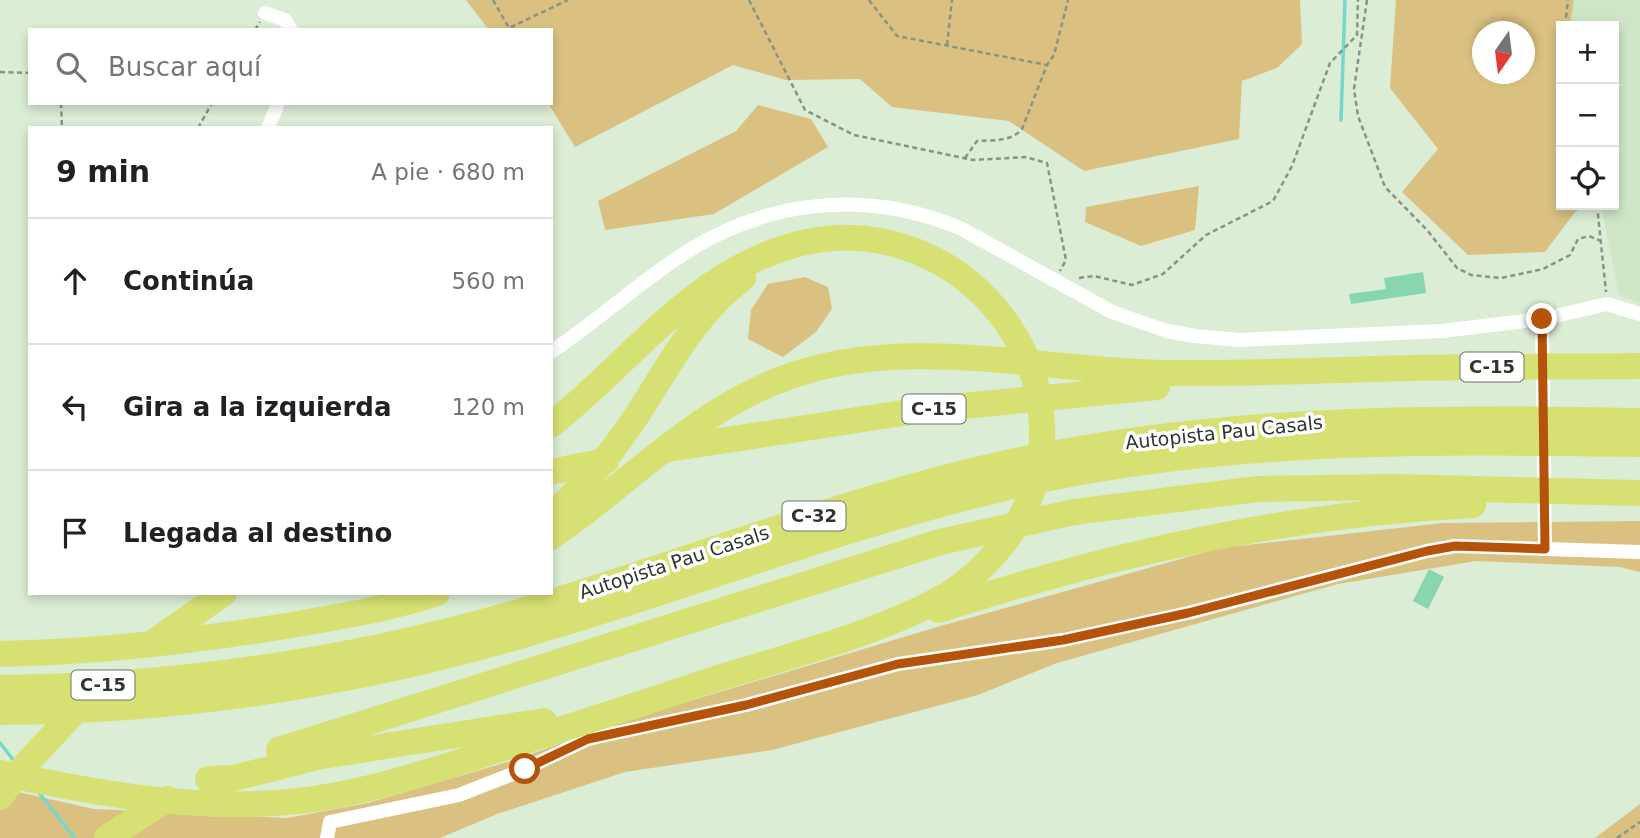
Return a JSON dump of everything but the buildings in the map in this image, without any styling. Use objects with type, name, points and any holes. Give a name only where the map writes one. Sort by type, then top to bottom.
[{"type":"highway","points":[[553,423],[667,318],[707,285],[762,256],[816,240],[859,237],[880,240],[932,257],[978,289],[1012,337],[1027,388],[1031,422],[1030,451],[1014,508],[986,557],[955,590],[934,602],[803,650]]},
{"type":"highway","points":[[553,513],[579,489],[620,439],[702,317],[741,279],[780,258],[818,248],[858,246],[918,259],[939,270],[972,294],[1012,337]]},
{"type":"highway","points":[[553,535],[715,412],[785,378],[842,362],[932,357],[1114,371],[1266,373]]},
{"type":"highway","name":"C-15","points":[[553,472],[689,445],[922,410],[1247,379],[1266,373],[1640,366]]},
{"type":"highway","points":[[1179,385],[1640,377]]},
{"type":"highway","name":"Autopista Pau Casals","points":[[0,688],[93,686],[207,676],[397,644],[582,593],[883,494],[1019,460],[1137,439],[1328,421],[1455,418],[1640,421]]},
{"type":"highway","name":"Autopista Pau Casals","points":[[0,712],[93,710],[217,698],[406,666],[543,630],[896,516],[1010,486],[1097,470],[1210,454],[1338,444],[1640,444]]},
{"type":"highway","points":[[107,838],[196,784],[243,763],[310,739],[862,565],[985,530],[1106,506],[1211,493],[1532,480],[1640,483]]},
{"type":"highway","points":[[1393,487],[1640,493]]},
{"type":"highway","points":[[19,777],[105,794],[196,804],[279,803],[325,797],[418,776],[803,650],[1085,565],[1244,529],[1426,507],[1640,503]]},
{"type":"highway","points":[[196,784],[234,778],[297,760],[529,724],[588,711],[913,603],[950,583],[986,557]]},
{"type":"highway","name":"C-15","points":[[0,797],[50,738],[99,688],[162,636],[221,595]]},
{"type":"highway","points":[[236,634],[400,595]]},
{"type":"highway","points":[[0,654],[108,649],[236,634],[366,612],[430,595]]},
{"type":"street","points":[[265,13],[285,20],[290,28]]},
{"type":"street","points":[[269,126],[277,105]]},
{"type":"street","points":[[553,351],[677,258],[737,224],[801,206],[874,205],[933,217],[960,228],[1112,312],[1142,323],[1195,336],[1239,340],[1442,331],[1542,319],[1606,304],[1640,314]]},
{"type":"street","points":[[1542,319],[1545,549]]},
{"type":"street","points":[[327,838],[330,822],[459,795],[525,769],[588,739],[746,705],[898,664],[1063,640],[1175,616],[1455,546],[1640,552]]},
{"type":"path","points":[[493,0],[509,28],[568,0]]},
{"type":"path","points":[[749,0],[804,110],[854,135],[965,158],[1025,157],[1046,163],[1059,211],[1066,260],[1054,280]]},
{"type":"path","points":[[869,0],[897,36],[1046,65]]},
{"type":"path","points":[[947,45],[952,0]]},
{"type":"path","points":[[965,158],[977,141],[1004,140],[1016,135],[1021,129],[1046,65],[1054,55],[1068,0]]},
{"type":"path","points":[[1054,280],[1094,276],[1132,285],[1163,274],[1206,234],[1273,201],[1292,166],[1330,63],[1357,35],[1358,0]]},
{"type":"path","points":[[1367,0],[1354,89],[1358,116],[1385,187],[1427,230],[1457,268],[1471,275],[1501,278],[1543,269],[1561,260],[1570,255],[1578,239],[1589,236],[1601,241]]},
{"type":"path","points":[[1566,21],[1568,0]]},
{"type":"path","points":[[0,72],[28,73]]},
{"type":"path","points":[[61,105],[62,126]]},
{"type":"path","points":[[199,126],[211,105]]},
{"type":"path","points":[[1598,210],[1606,304]]},
{"type":"path","points":[[1617,838],[1640,822]]},
{"type":"shaded area","points":[[466,0],[1300,0],[1302,44],[1277,68],[1242,81],[1239,139],[1084,171],[1009,121],[892,107],[860,79],[786,80],[733,65],[575,147],[549,105],[553,105],[553,28],[487,28]]},
{"type":"shaded area","points":[[1396,0],[1574,0],[1571,21],[1556,21],[1556,210],[1578,210],[1545,252],[1468,255],[1402,192],[1438,149],[1390,88]]},
{"type":"shaded area","points":[[1574,0],[1640,0],[1640,303],[1619,295],[1602,210],[1619,210],[1619,21],[1571,21]]},
{"type":"shaded area","points":[[758,105],[811,119],[828,147],[714,214],[605,230],[598,201],[736,131]]},
{"type":"shaded area","points":[[1199,186],[1195,230],[1141,246],[1085,222],[1086,207]]},
{"type":"shaded area","points":[[805,277],[828,287],[832,309],[816,332],[783,357],[748,339],[751,310],[768,284]]},
{"type":"shaded area","points":[[1640,521],[1640,572],[1620,567],[1476,561],[1338,584],[1057,663],[978,695],[772,750],[625,772],[497,814],[440,838],[0,838],[0,788],[94,809],[287,818],[368,803],[514,760],[623,721],[937,627],[1220,548],[1443,523]]},
{"type":"shaded area","points":[[1640,804],[1640,838],[1595,838]]},
{"type":"waterway","points":[[1341,120],[1345,0]]},
{"type":"waterway","points":[[0,743],[15,762]]},
{"type":"waterway","points":[[39,793],[75,838]]},
{"type":"route","points":[[525,769],[588,739],[746,705],[898,664],[1063,640],[1188,613],[1455,546],[1545,549],[1542,319]]}]
